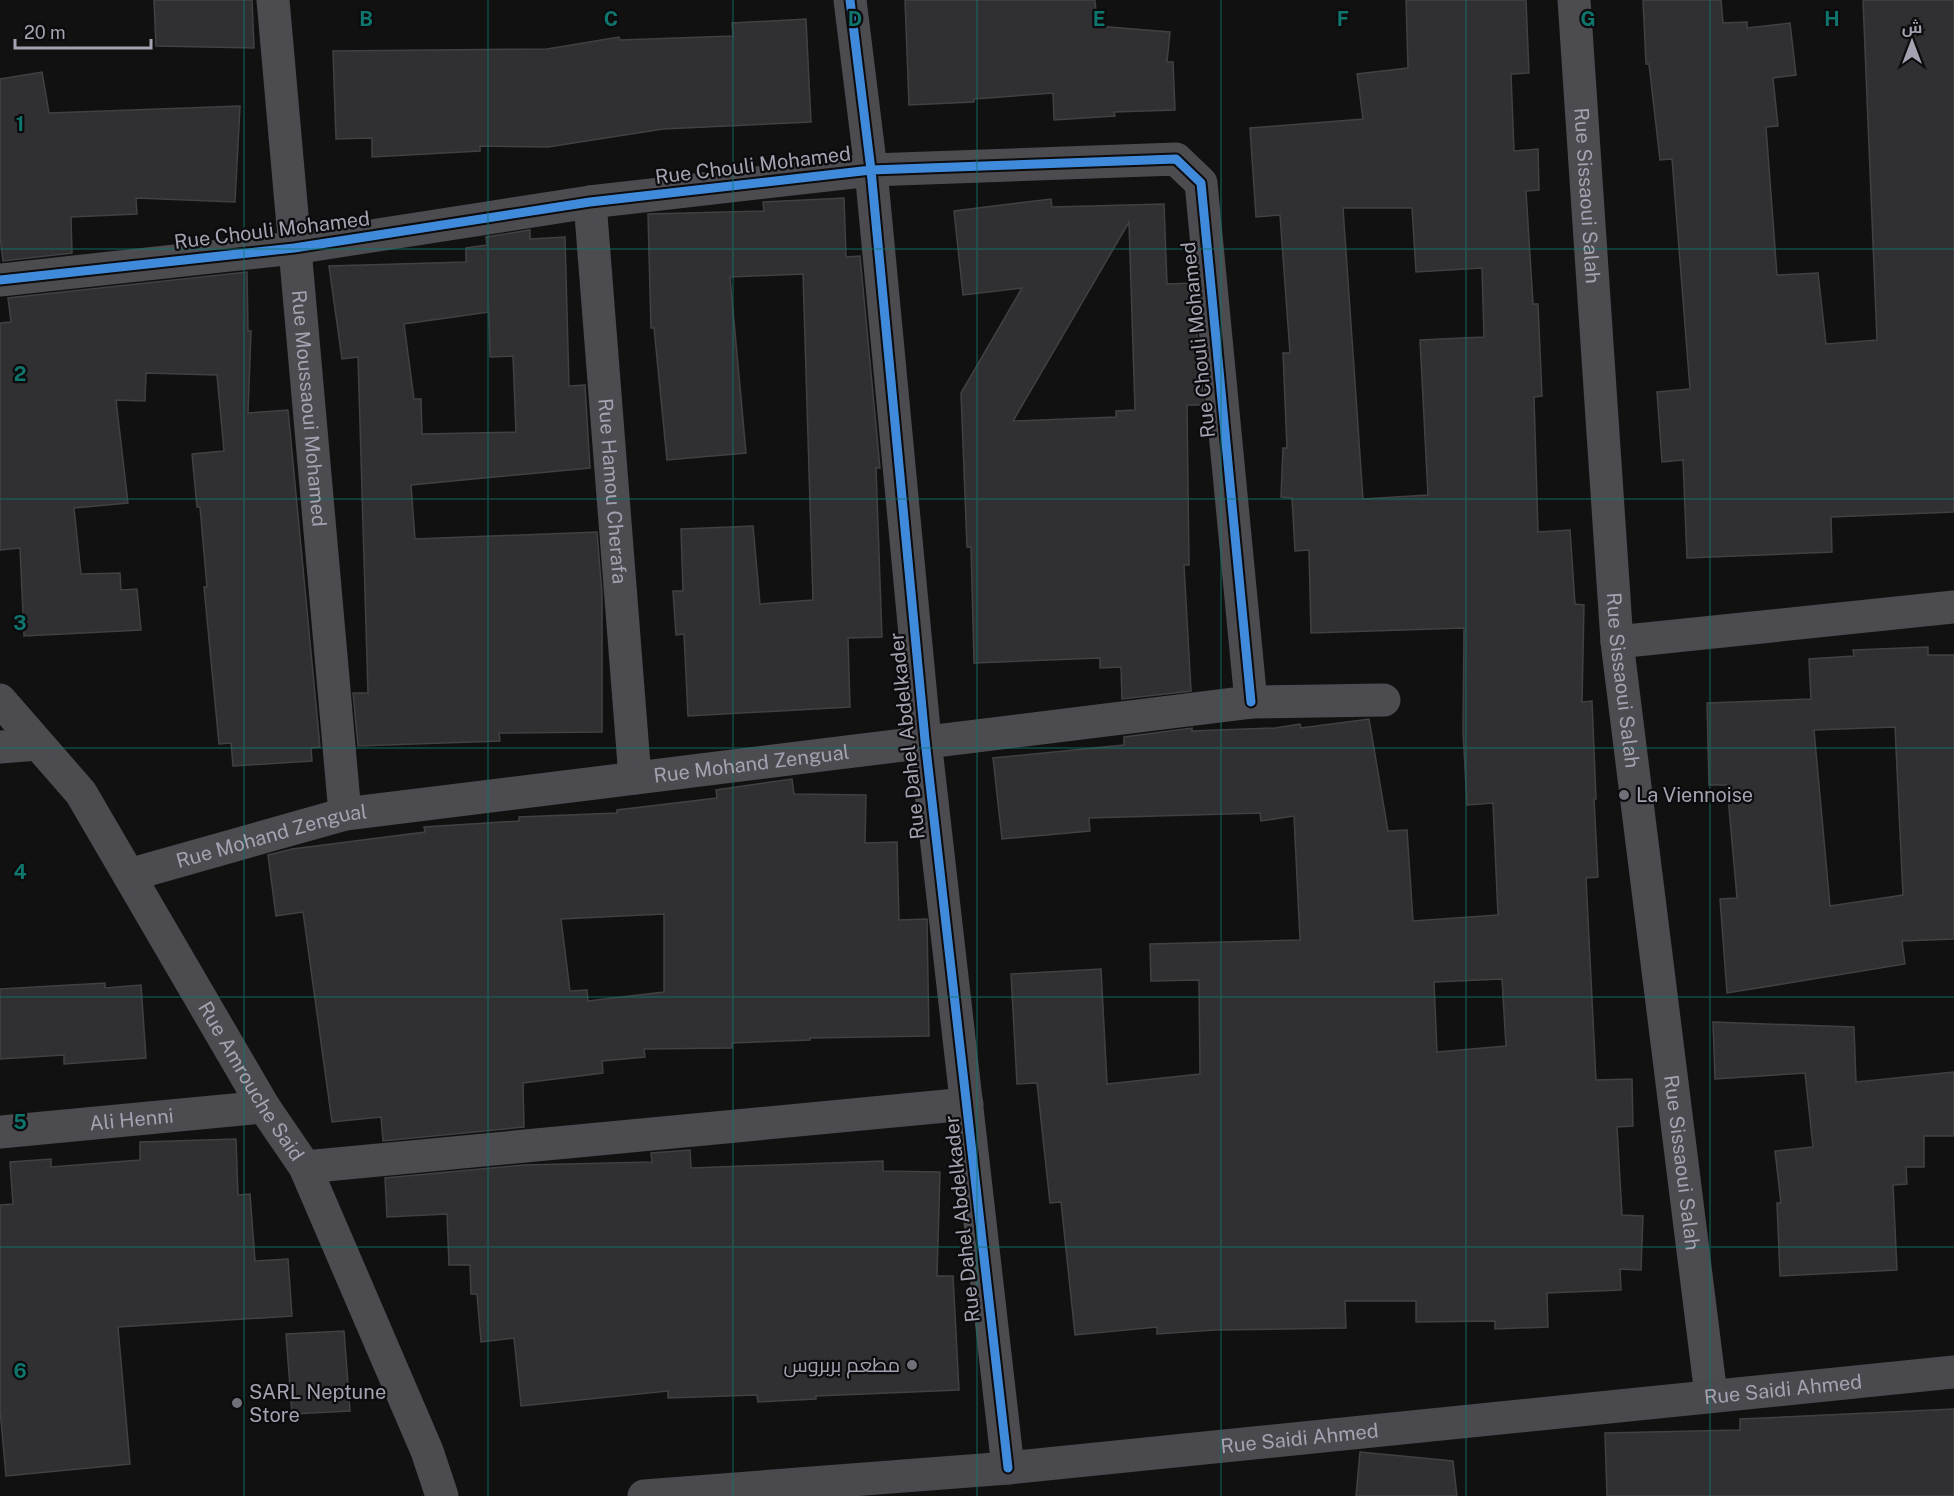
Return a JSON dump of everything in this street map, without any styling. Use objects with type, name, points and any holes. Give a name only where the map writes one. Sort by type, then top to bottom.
[{"type":"street","name":"Rue Moussaoui Mohamed","points":[[273,0],[345,814]]},
{"type":"street","name":"Rue Dahel Abdelkader","points":[[850,0],[871,170],[925,740],[1008,1468]]},
{"type":"street","name":"Rue Sissaoui Salah","points":[[1574,0],[1617,642],[1711,1395]]},
{"type":"street","name":"Rue Chouli Mohamed","points":[[0,280],[294,248],[590,202],[871,170],[1176,159],[1201,183],[1251,702]]},
{"type":"street","name":"Rue Hamou Cherafa","points":[[590,202],[635,778]]},
{"type":"street","points":[[1617,642],[1954,607]]},
{"type":"street","name":"Rue Amrouche Said","points":[[0,700],[81,793],[264,1107],[305,1167],[428,1452],[442,1496]]},
{"type":"street","name":"Rue Mohand Zengual","points":[[129,875],[345,814],[925,740],[1251,702],[1384,700]]},
{"type":"street","points":[[0,747],[38,744]]},
{"type":"street","points":[[305,1167],[967,1104]]},
{"type":"street","name":"Ali Henni","points":[[0,1132],[264,1107]]},
{"type":"street","name":"Rue Saidi Ahmed","points":[[644,1496],[1008,1468],[1954,1372]]},
{"type":"building","points":[[154,0],[252,0],[254,48],[156,46]]},
{"type":"building","points":[[905,0],[1095,0],[1097,26],[1170,32],[1167,62],[1173,62],[1175,110],[1114,112],[1115,116],[1054,120],[1053,93],[974,99],[974,102],[909,105]]},
{"type":"building","points":[[1406,0],[1526,0],[1529,73],[1511,74],[1514,151],[1538,149],[1539,190],[1526,191],[1533,304],[1538,304],[1542,396],[1534,397],[1538,532],[1570,530],[1575,604],[1584,605],[1582,702],[1592,701],[1598,877],[1586,878],[1596,1080],[1632,1079],[1633,1126],[1617,1127],[1622,1215],[1643,1216],[1641,1270],[1620,1269],[1621,1290],[1547,1293],[1548,1327],[1495,1329],[1495,1321],[1416,1322],[1416,1301],[1345,1301],[1346,1328],[1215,1330],[1157,1334],[1157,1327],[1075,1335],[1061,1202],[1050,1203],[1037,1083],[1017,1084],[1011,974],[1101,969],[1107,1084],[1200,1074],[1199,980],[1151,981],[1150,944],[1300,940],[1294,816],[1261,821],[1260,813],[1089,818],[1090,831],[1002,839],[993,758],[1124,745],[1124,737],[1192,728],[1192,731],[1275,728],[1300,724],[1301,728],[1369,719],[1388,831],[1407,830],[1413,921],[1498,915],[1493,803],[1467,805],[1463,731],[1464,628],[1311,633],[1309,550],[1295,551],[1292,498],[1281,497],[1283,448],[1287,448],[1283,353],[1290,353],[1280,215],[1256,217],[1250,128],[1363,119],[1357,74],[1408,68]],"holes":[[[1343,208],[1412,208],[1416,272],[1482,268],[1484,337],[1420,340],[1428,495],[1363,499]],[[1502,979],[1506,1046],[1437,1052],[1434,982]]]},
{"type":"building","points":[[1643,0],[1721,0],[1723,23],[1747,22],[1747,28],[1790,23],[1796,75],[1773,78],[1778,126],[1766,127],[1777,275],[1818,273],[1826,344],[1877,340],[1863,0],[1954,0],[1954,512],[1831,517],[1832,552],[1687,558],[1683,460],[1662,462],[1657,392],[1690,389],[1672,159],[1660,160],[1649,64],[1646,64]]},
{"type":"building","points":[[806,19],[811,122],[663,129],[548,147],[480,146],[480,151],[372,157],[372,138],[336,139],[333,51],[547,49],[619,37],[620,40],[733,36],[732,23]]},
{"type":"building","points":[[42,72],[49,113],[240,106],[235,202],[136,198],[137,214],[71,217],[72,253],[3,261],[0,236],[0,79]]},
{"type":"building","points":[[844,198],[846,257],[860,256],[880,468],[876,468],[882,637],[848,638],[850,707],[688,716],[684,634],[676,635],[673,591],[683,591],[681,529],[753,526],[760,604],[813,600],[803,274],[730,277],[746,453],[667,460],[654,328],[651,328],[648,214],[764,211],[763,202]]},
{"type":"building","points":[[1051,199],[1052,207],[1164,204],[1167,284],[1192,283],[1204,405],[1187,405],[1189,565],[1184,565],[1191,691],[1122,699],[1121,667],[1100,668],[1100,658],[974,663],[971,547],[967,547],[961,393],[1022,288],[963,295],[954,211]],"holes":[[[1129,222],[1135,410],[1116,411],[1116,417],[1013,421]]]},
{"type":"building","points":[[530,230],[530,239],[565,237],[569,386],[585,385],[590,468],[411,485],[415,539],[597,532],[602,593],[602,732],[499,733],[500,741],[358,746],[353,693],[368,693],[358,357],[342,359],[329,266],[466,262],[466,248],[487,245],[486,237]],"holes":[[[489,312],[490,357],[513,356],[516,432],[422,434],[421,399],[414,399],[404,324]]]},
{"type":"building","points":[[247,272],[248,331],[251,331],[248,413],[288,410],[320,747],[311,748],[312,761],[233,766],[231,743],[219,744],[204,587],[207,587],[200,507],[197,507],[192,454],[224,451],[217,375],[146,373],[145,401],[116,400],[128,503],[74,508],[81,574],[120,573],[121,590],[137,589],[141,630],[24,636],[20,548],[0,550],[0,323],[11,322],[8,298]]},
{"type":"building","points":[[1928,647],[1928,655],[1954,655],[1954,939],[1902,941],[1905,964],[1727,993],[1720,899],[1737,898],[1727,785],[1709,785],[1707,703],[1811,699],[1809,659],[1854,656],[1853,650]],"holes":[[[1895,727],[1903,895],[1830,906],[1814,730]]]},
{"type":"building","points":[[792,779],[794,794],[866,795],[865,843],[897,842],[899,920],[927,919],[929,1036],[810,1038],[810,1040],[732,1043],[732,1048],[644,1049],[645,1057],[602,1061],[603,1073],[523,1083],[524,1127],[383,1141],[381,1117],[332,1122],[303,912],[276,916],[268,855],[292,849],[425,832],[424,827],[519,821],[519,817],[617,813],[617,810],[717,798],[716,790]],"holes":[[[664,914],[664,992],[588,1001],[587,990],[570,991],[561,919]]]},
{"type":"building","points":[[105,983],[105,988],[141,985],[146,1058],[64,1064],[64,1055],[0,1059],[0,989]]},
{"type":"building","points":[[1713,1022],[1854,1027],[1856,1082],[1954,1072],[1954,1136],[1924,1136],[1924,1167],[1906,1167],[1907,1184],[1893,1185],[1897,1270],[1780,1276],[1777,1203],[1781,1203],[1775,1151],[1813,1147],[1805,1073],[1715,1079]]},
{"type":"building","points":[[236,1139],[238,1195],[250,1194],[255,1261],[288,1259],[292,1316],[118,1327],[130,1464],[6,1476],[0,1409],[0,1205],[13,1204],[10,1162],[51,1159],[51,1167],[140,1160],[140,1142]]},
{"type":"building","points":[[690,1150],[691,1168],[883,1161],[883,1171],[940,1172],[937,1276],[953,1276],[959,1390],[816,1396],[816,1399],[758,1402],[757,1395],[668,1398],[668,1391],[521,1406],[514,1338],[481,1342],[477,1294],[471,1294],[470,1265],[449,1265],[447,1214],[387,1217],[385,1178],[524,1165],[652,1162],[651,1153]]},
{"type":"building","points":[[344,1331],[350,1411],[292,1414],[286,1334]]},
{"type":"building","points":[[1954,1409],[1954,1496],[1607,1496],[1605,1433],[1740,1430],[1740,1419]]},
{"type":"building","points":[[1360,1452],[1453,1461],[1457,1496],[1356,1496]]},
{"type":"cycle path","points":[[850,0],[871,170],[925,740],[1008,1468]]},
{"type":"cycle path","points":[[0,280],[294,248],[590,202],[871,170],[1176,159],[1201,183],[1251,702]]},
{"type":"place","name":"La Viennoise","points":[[1624,795]]},
{"type":"place","name":"مطعم بربروس","points":[[912,1365]]},
{"type":"place","name":"SARL Neptune Store","points":[[237,1403]]}]
